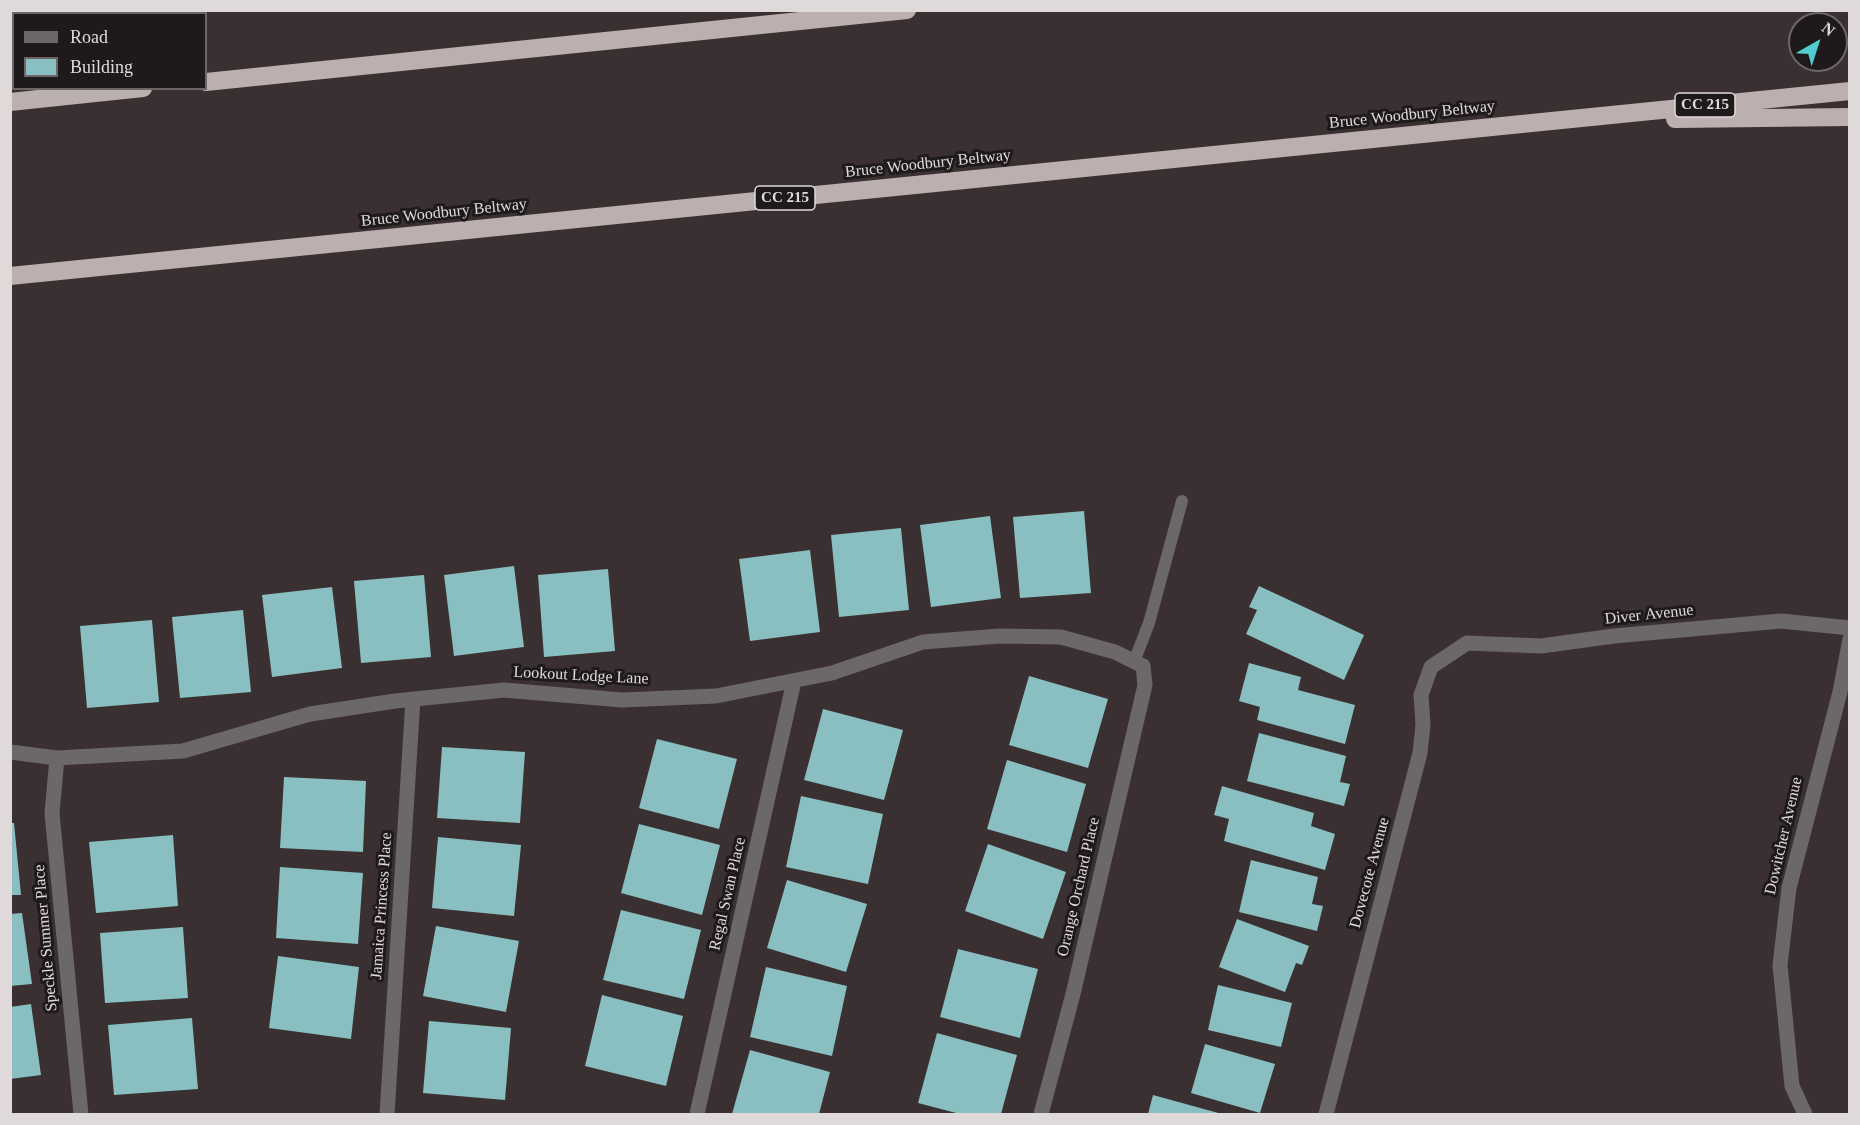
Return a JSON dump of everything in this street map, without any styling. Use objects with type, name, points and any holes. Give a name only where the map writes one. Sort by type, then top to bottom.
[{"type":"highway","points":[[207,82],[907,10]]},
{"type":"highway","points":[[10,102],[123,90]]},
{"type":"highway","name":"Bruce Woodbury Beltway","points":[[10,276],[1850,91]]},
{"type":"highway","points":[[1560,120],[1850,117]]},
{"type":"street","name":"Diver Avenue","points":[[1454,651],[1467,643],[1541,646],[1614,636],[1780,621],[1850,628]]},
{"type":"street","name":"Lookout Lodge Lane","points":[[10,752],[57,758],[183,751],[310,714],[413,699],[504,690],[622,700],[716,696],[832,674],[923,642],[1000,636],[1061,637],[1115,652],[1139,664]]},
{"type":"street","name":"Dowitcher Avenue","points":[[1805,1114],[1792,1086],[1780,965],[1788,888],[1840,692],[1850,639]]},
{"type":"street","name":"Dovecote Avenue","points":[[1326,1114],[1420,753],[1423,725],[1421,695],[1431,667],[1454,651]]},
{"type":"street","name":"Orange Orchard Place","points":[[1041,1114],[1073,994],[1145,685],[1139,664]]},
{"type":"street","name":"Regal Swan Place","points":[[697,1114],[794,681]]},
{"type":"street","name":"Jamaica Princess Place","points":[[387,1114],[413,699]]},
{"type":"street","name":"Speckle Summer Place","points":[[57,758],[52,813],[81,1114]]},
{"type":"lane","points":[[1139,664],[1182,501]]},
{"type":"building","points":[[1084,511],[1091,593],[1020,598],[1013,517]]},
{"type":"building","points":[[990,516],[1001,598],[931,607],[920,525]]},
{"type":"building","points":[[901,528],[909,610],[839,617],[831,535]]},
{"type":"building","points":[[810,550],[820,632],[750,641],[739,559]]},
{"type":"building","points":[[514,566],[524,647],[454,656],[444,575]]},
{"type":"building","points":[[608,569],[615,651],[544,657],[538,575]]},
{"type":"building","points":[[424,575],[431,657],[361,663],[354,581]]},
{"type":"building","points":[[1259,586],[1364,635],[1344,680],[1246,634],[1257,610],[1249,607]]},
{"type":"building","points":[[332,587],[342,668],[272,677],[262,595]]},
{"type":"building","points":[[243,610],[251,692],[180,698],[172,617]]},
{"type":"building","points":[[152,620],[159,702],[87,708],[80,626]]},
{"type":"building","points":[[1249,663],[1301,677],[1298,690],[1355,705],[1345,744],[1257,720],[1260,707],[1239,701]]},
{"type":"building","points":[[1029,676],[1108,699],[1088,768],[1009,745]]},
{"type":"building","points":[[823,709],[903,730],[884,800],[804,780]]},
{"type":"building","points":[[1259,733],[1346,756],[1340,782],[1350,784],[1344,806],[1247,781]]},
{"type":"building","points":[[657,739],[737,759],[719,829],[639,808]]},
{"type":"building","points":[[442,747],[525,752],[520,823],[437,818]]},
{"type":"building","points":[[1007,760],[1086,784],[1067,852],[987,829]]},
{"type":"building","points":[[284,777],[366,781],[363,852],[280,848]]},
{"type":"building","points":[[1222,786],[1314,813],[1311,826],[1335,834],[1325,870],[1224,841],[1229,819],[1214,815]]},
{"type":"building","points":[[801,796],[883,814],[868,884],[786,867]]},
{"type":"building","points":[[10,823],[14,823],[21,895],[10,895]]},
{"type":"building","points":[[639,824],[720,845],[702,915],[621,893]]},
{"type":"building","points":[[173,835],[178,906],[96,913],[89,842]]},
{"type":"building","points":[[438,837],[521,845],[514,916],[432,908]]},
{"type":"building","points":[[988,844],[1066,872],[1043,939],[965,911]]},
{"type":"building","points":[[1251,860],[1318,877],[1312,904],[1323,906],[1317,931],[1239,912]]},
{"type":"building","points":[[280,867],[363,873],[358,944],[276,938]]},
{"type":"building","points":[[787,880],[867,904],[846,972],[767,948]]},
{"type":"building","points":[[621,910],[701,930],[684,999],[603,980]]},
{"type":"building","points":[[22,913],[32,984],[10,986],[10,914]]},
{"type":"building","points":[[1237,919],[1309,946],[1302,965],[1296,963],[1285,992],[1219,967]]},
{"type":"building","points":[[436,926],[519,941],[506,1012],[423,996]]},
{"type":"building","points":[[183,927],[188,998],[105,1003],[100,933]]},
{"type":"building","points":[[958,949],[1038,969],[1020,1038],[940,1017]]},
{"type":"building","points":[[278,956],[359,967],[351,1039],[269,1028]]},
{"type":"building","points":[[766,967],[847,986],[832,1056],[750,1037]]},
{"type":"building","points":[[1218,985],[1292,1003],[1281,1047],[1208,1030]]},
{"type":"building","points":[[602,995],[683,1016],[666,1086],[585,1066]]},
{"type":"building","points":[[31,1004],[41,1075],[10,1079],[10,1007]]},
{"type":"building","points":[[192,1018],[198,1089],[114,1095],[108,1025]]},
{"type":"building","points":[[429,1021],[511,1028],[505,1100],[423,1093]]},
{"type":"building","points":[[937,1033],[1017,1055],[1001,1114],[960,1114],[918,1103]]},
{"type":"building","points":[[1205,1044],[1275,1064],[1260,1113],[1191,1093]]},
{"type":"building","points":[[750,1050],[830,1072],[819,1114],[732,1114]]},
{"type":"building","points":[[1153,1095],[1222,1114],[1148,1114]]}]
